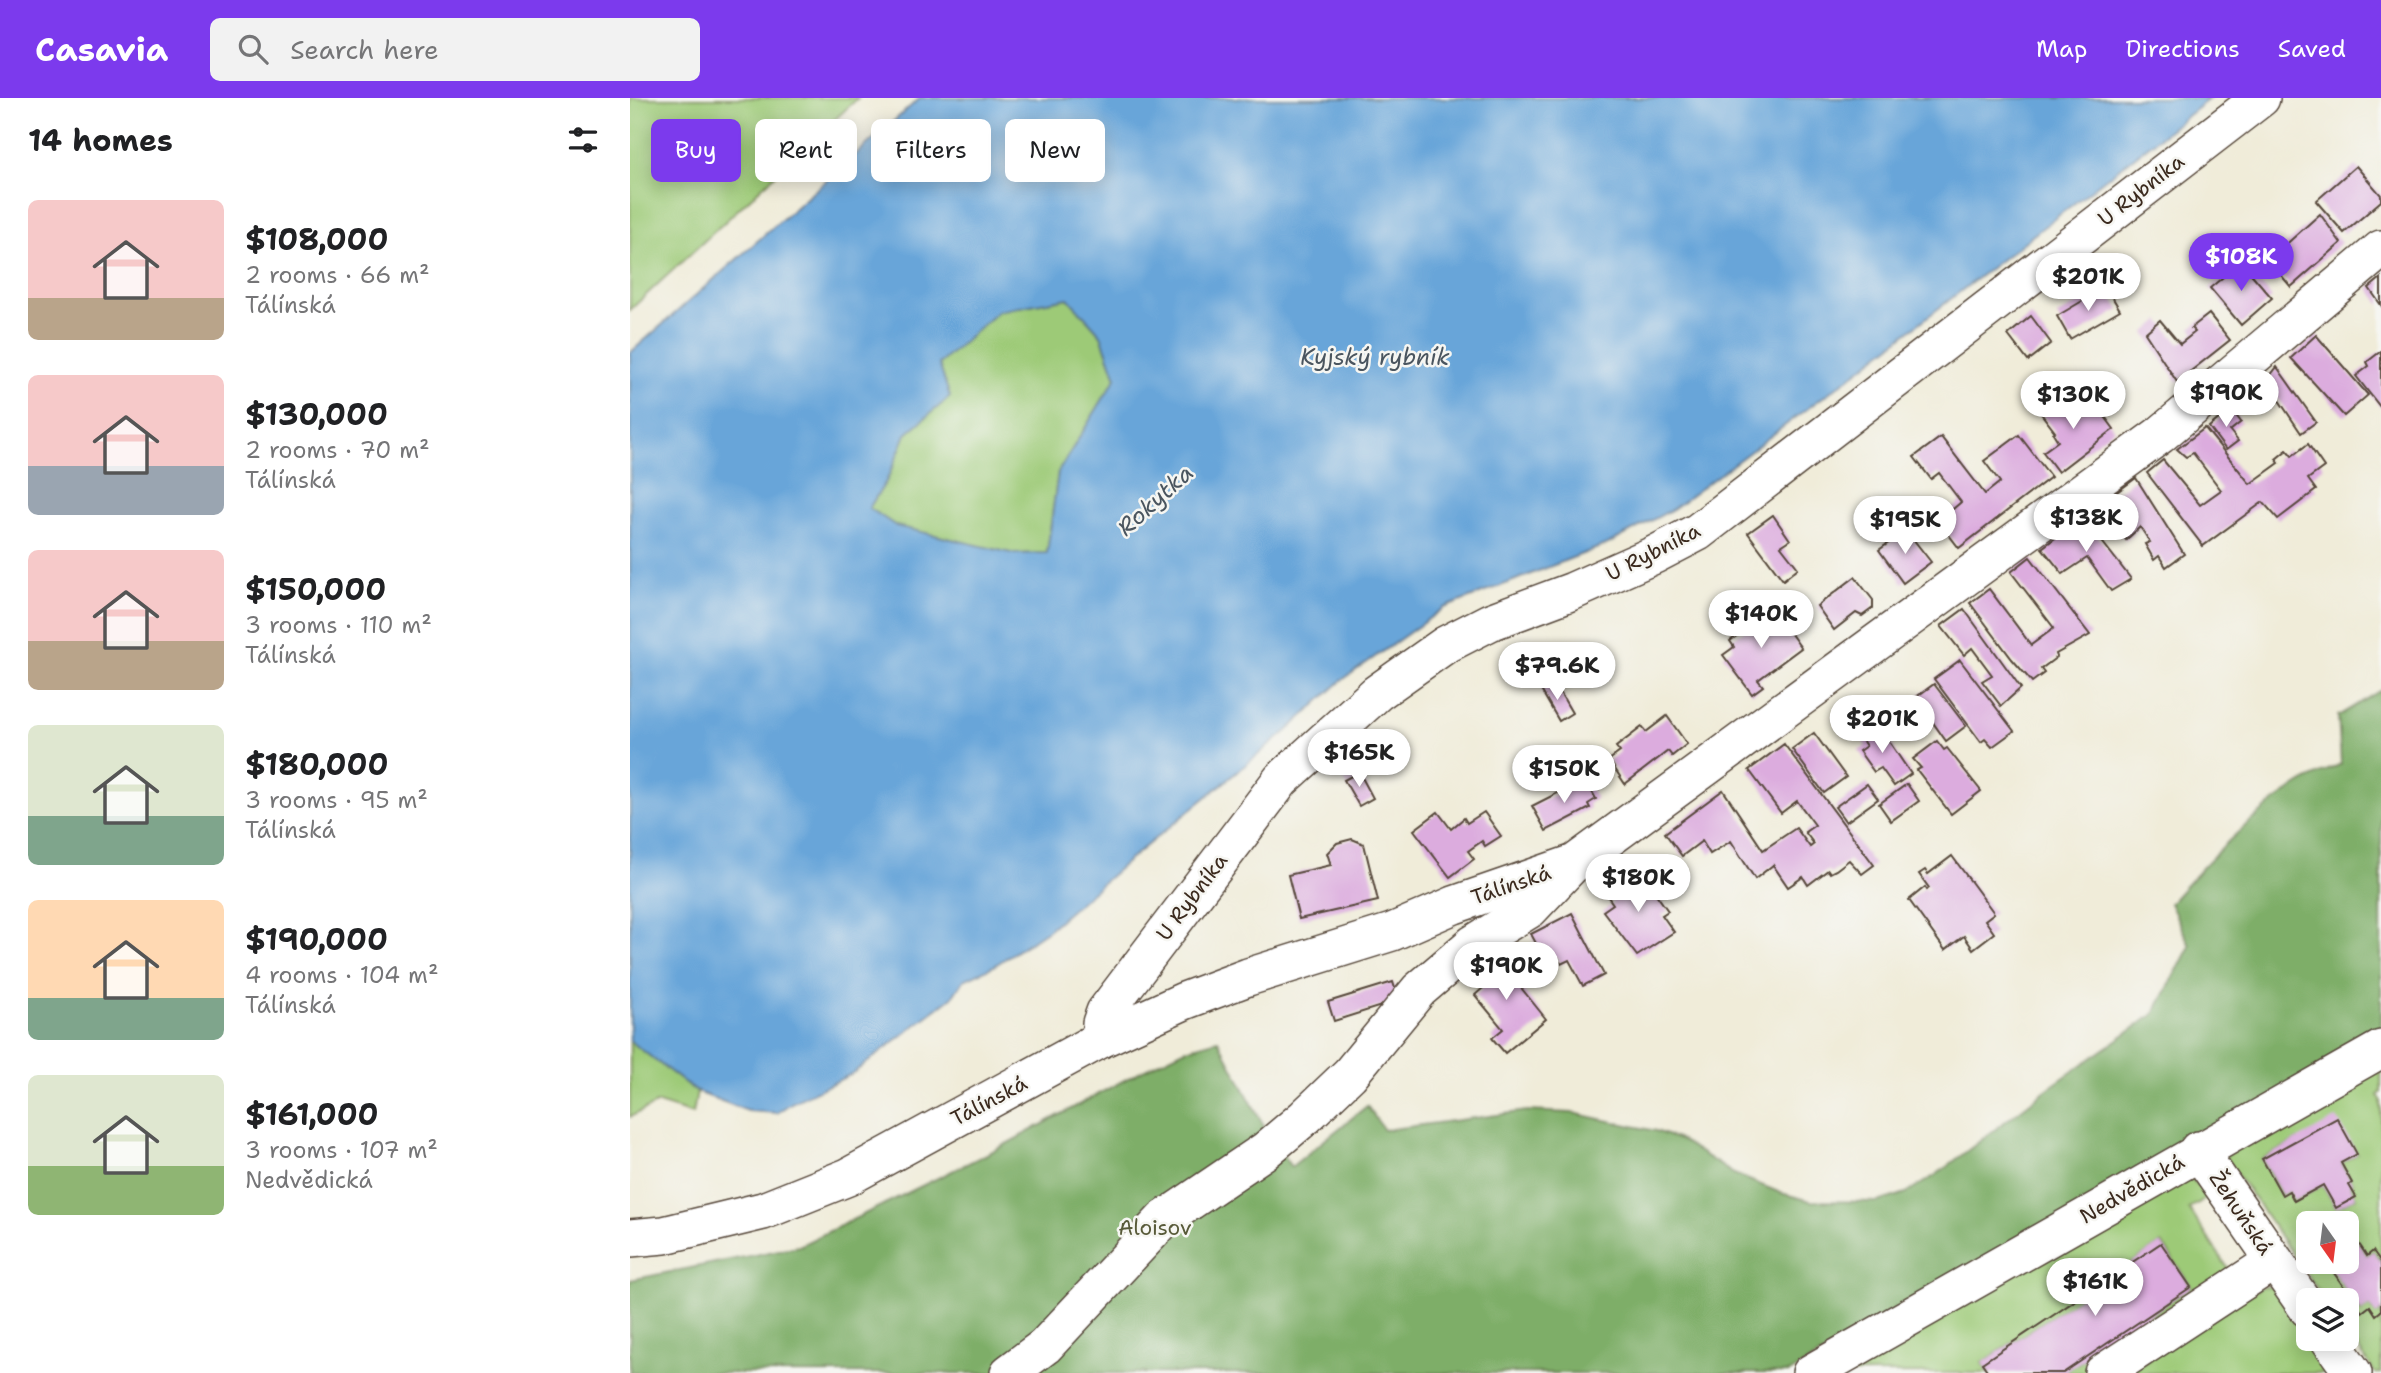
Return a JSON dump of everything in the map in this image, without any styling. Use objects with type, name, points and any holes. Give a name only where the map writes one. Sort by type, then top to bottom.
[{"type":"street","name":"U Rybníka","points":[[1101,1039],[1101,1023],[1105,1012],[1281,780],[1377,693],[1445,645],[1490,622],[1573,591],[1698,532],[2261,98]]},
{"type":"street","name":"Tálínská","points":[[630,1238],[664,1235],[763,1211],[848,1177],[1101,1039],[1184,1001],[1248,977],[1392,932],[1454,905],[1575,863],[2160,435],[2381,249]]},
{"type":"street","points":[[1009,1373],[1045,1346],[1164,1219],[1266,1150],[1305,1117],[1349,1074],[1419,990],[1473,944],[1530,909],[1575,863]]},
{"type":"street","name":"Nedvědická","points":[[1811,1373],[2199,1150],[2381,1049]]},
{"type":"street","name":"Žehuňská","points":[[2199,1150],[2296,1292]]},
{"type":"street","points":[[2103,1373],[2274,1261]]},
{"type":"street","points":[[2337,1351],[2353,1373]]},
{"type":"green space","points":[[630,98],[858,98],[835,119],[755,119],[755,182],[768,182],[630,310]]},
{"type":"green space","points":[[1068,298],[1101,335],[1116,378],[1058,472],[1047,553],[1015,554],[896,526],[869,508],[887,480],[906,434],[950,397],[939,364],[998,311]]},
{"type":"green space","name":"Aloisov","points":[[2381,690],[2381,1036],[1789,1373],[630,1373],[630,1280],[799,1246],[997,1149],[1141,1071],[1186,1049],[1218,1040],[1266,1130],[1291,1167],[1367,1106],[1384,1130],[1527,1111],[1573,1113],[1656,1131],[1682,1141],[1734,1174],[1781,1193],[1811,1201],[1878,1202],[1906,1193],[1936,1175],[2046,1090],[2154,1014],[2190,946],[2170,903],[2214,855],[2262,811],[2302,783],[2341,764],[2338,716]]},
{"type":"green space","points":[[630,1041],[697,1092],[693,1114],[658,1103],[630,1117]]},
{"type":"green space","points":[[2381,1067],[2381,1093],[2378,1095],[2381,1100],[2381,1262],[2373,1251],[2367,1256],[2359,1244],[2359,1211],[2296,1211],[2296,1259],[2224,1156]],"holes":[[[2298,1140],[2357,1154],[2341,1163],[2356,1197],[2336,1208],[2323,1185],[2295,1201],[2289,1191],[2281,1195],[2262,1159]]]},
{"type":"green space","points":[[2185,1173],[2209,1196],[2189,1209],[2235,1279],[2086,1373],[2063,1373],[2191,1287],[2162,1243],[1982,1363],[1989,1373],[1833,1373]]},
{"type":"green space","points":[[2307,1274],[2335,1274],[2345,1288],[2317,1288]]},
{"type":"green space","points":[[2263,1286],[2275,1287],[2296,1319],[2296,1351],[2317,1351],[2332,1373],[2126,1373]]},
{"type":"green space","points":[[2370,1306],[2376,1314],[2381,1311],[2381,1373],[2375,1373],[2359,1350],[2359,1309],[2361,1312]]},
{"type":"water","name":"Kyjský rybník","points":[[920,98],[2210,98],[1850,377],[1673,509],[1608,544],[1444,608],[1341,681],[1286,732],[1130,859],[1048,930],[994,966],[964,980],[952,997],[852,1074],[791,1103],[777,1113],[748,1111],[697,1092],[630,1041],[630,353],[824,182],[857,182],[857,153],[871,141],[871,182],[991,182],[991,119],[896,119]],"holes":[[[1068,298],[1101,335],[1116,378],[1058,472],[1047,553],[1015,554],[896,526],[869,508],[887,480],[906,434],[950,397],[939,364],[998,311]]]},
{"type":"building","points":[[2356,166],[2381,195],[2381,201],[2344,233],[2316,201]]},
{"type":"building","points":[[2320,214],[2341,243],[2291,287],[2274,267],[2278,264],[2272,257]]},
{"type":"building","points":[[2241,262],[2272,298],[2241,325],[2210,288]]},
{"type":"building","points":[[2381,278],[2381,305],[2369,288]]},
{"type":"building","points":[[2106,287],[2120,310],[2070,339],[2057,316]]},
{"type":"building","points":[[2209,314],[2230,340],[2177,382],[2145,333],[2160,320],[2180,344],[2195,332],[2191,328]]},
{"type":"building","points":[[2031,316],[2051,343],[2028,361],[2008,335]]},
{"type":"building","points":[[2316,335],[2368,395],[2344,416],[2291,358]]},
{"type":"building","points":[[2381,351],[2381,408],[2356,376],[2369,366],[2367,362]]},
{"type":"building","points":[[2277,367],[2316,422],[2301,433],[2266,381]]},
{"type":"building","points":[[2045,399],[2054,411],[2070,399],[2080,413],[2094,402],[2114,429],[2058,472],[2043,452],[2058,441],[2053,433],[2055,432],[2036,407]]},
{"type":"building","points":[[2231,409],[2241,422],[2230,431],[2238,441],[2226,450],[2209,427]]},
{"type":"building","points":[[2205,428],[2250,484],[2279,463],[2276,459],[2287,450],[2292,456],[2308,444],[2324,467],[2308,479],[2316,490],[2278,519],[2263,502],[2203,546],[2147,473],[2163,460],[2200,505],[2221,490],[2193,453],[2186,457],[2177,449]]},
{"type":"building","points":[[2019,435],[2051,477],[1959,548],[1933,514],[1941,508],[1946,515],[1961,502],[1939,473],[1931,479],[1914,457],[1941,437],[1985,494],[2000,482],[1984,461]]},
{"type":"building","points":[[2136,478],[2184,554],[2166,567],[2159,556],[2154,560],[2145,544],[2150,542],[2140,527],[2126,540],[2098,506]]},
{"type":"building","points":[[1773,515],[1790,540],[1781,546],[1798,568],[1783,580],[1748,533]]},
{"type":"building","points":[[2083,517],[2131,579],[2111,591],[2087,558],[2063,574],[2042,548]]},
{"type":"building","points":[[1906,530],[1931,562],[1903,583],[1879,550]]},
{"type":"building","points":[[2030,557],[2090,635],[2056,654],[2057,657],[2041,669],[2044,673],[2032,682],[1970,603],[1989,589],[2031,645],[2054,628],[2011,572]]},
{"type":"building","points":[[1855,577],[1873,600],[1873,608],[1862,616],[1856,613],[1834,630],[1817,606]]},
{"type":"building","points":[[1773,609],[1801,648],[1758,680],[1763,686],[1752,694],[1723,655],[1734,647],[1730,641]]},
{"type":"building","points":[[1964,609],[2021,688],[2001,706],[1982,681],[1992,675],[1972,648],[1964,655],[1941,626]]},
{"type":"building","points":[[1960,660],[2014,731],[1992,747],[1985,739],[1981,742],[1934,679]]},
{"type":"building","points":[[1554,682],[1572,713],[1559,721],[1541,690]]},
{"type":"building","points":[[1934,684],[1966,726],[1946,741],[1929,717],[1922,722],[1908,703]]},
{"type":"building","points":[[1667,716],[1687,744],[1672,756],[1668,751],[1625,784],[1609,760],[1620,752],[1616,747],[1642,727],[1646,732]]},
{"type":"building","points":[[1876,722],[1911,774],[1894,786],[1881,768],[1874,772],[1859,751],[1866,746],[1858,734]]},
{"type":"building","points":[[1814,733],[1846,777],[1824,793],[1792,749]]},
{"type":"building","points":[[1937,741],[1944,750],[1947,748],[1981,791],[1951,814],[1917,770],[1921,768],[1913,759]]},
{"type":"building","points":[[1784,744],[1874,865],[1862,874],[1849,860],[1830,873],[1828,870],[1808,885],[1803,877],[1788,887],[1773,865],[1755,879],[1731,841],[1710,854],[1702,841],[1682,856],[1665,833],[1723,790],[1763,850],[1796,828],[1810,847],[1814,844],[1805,832],[1815,825],[1797,801],[1781,813],[1749,770]]},
{"type":"building","points":[[1359,772],[1373,798],[1359,806],[1344,780]]},
{"type":"building","points":[[1585,779],[1596,799],[1588,804],[1590,808],[1546,831],[1532,806]]},
{"type":"building","points":[[1867,784],[1878,799],[1846,822],[1835,807]]},
{"type":"building","points":[[1907,784],[1919,801],[1891,821],[1879,804]]},
{"type":"building","points":[[1438,812],[1451,829],[1464,818],[1467,823],[1484,812],[1501,836],[1485,846],[1482,841],[1468,851],[1474,859],[1450,877],[1414,830]]},
{"type":"building","points":[[1352,839],[1364,844],[1378,901],[1299,919],[1288,875],[1331,865],[1327,853],[1337,843]]},
{"type":"building","points":[[1952,856],[1994,913],[1985,920],[1994,933],[1973,949],[1964,936],[1945,950],[1909,900],[1925,887],[1927,890],[1929,888],[1919,874],[1925,870],[1928,874]]},
{"type":"building","points":[[1639,870],[1668,911],[1662,915],[1674,932],[1637,956],[1603,911],[1613,904],[1606,894]]},
{"type":"building","points":[[1572,913],[1604,975],[1583,986],[1569,960],[1561,964],[1557,957],[1546,962],[1531,934]]},
{"type":"building","points":[[1499,952],[1519,976],[1514,979],[1546,1019],[1505,1053],[1492,1038],[1503,1029],[1475,995],[1483,988],[1470,973]]},
{"type":"building","points":[[1393,982],[1397,995],[1391,1003],[1334,1021],[1328,1002]]},
{"type":"building","points":[[2337,1118],[2357,1154],[2341,1163],[2356,1197],[2336,1208],[2323,1185],[2294,1201],[2289,1191],[2282,1195],[2262,1159]]},
{"type":"building","points":[[2161,1243],[2191,1287],[2063,1373],[1989,1373],[1982,1363]]},
{"type":"building","points":[[2359,1244],[2367,1256],[2373,1251],[2381,1262],[2381,1311],[2376,1315],[2370,1306],[2362,1312],[2359,1308],[2359,1288],[2345,1288],[2335,1274],[2359,1274]]},
{"type":"water label","name":"Rokytka","points":[[1155,500]]}]
